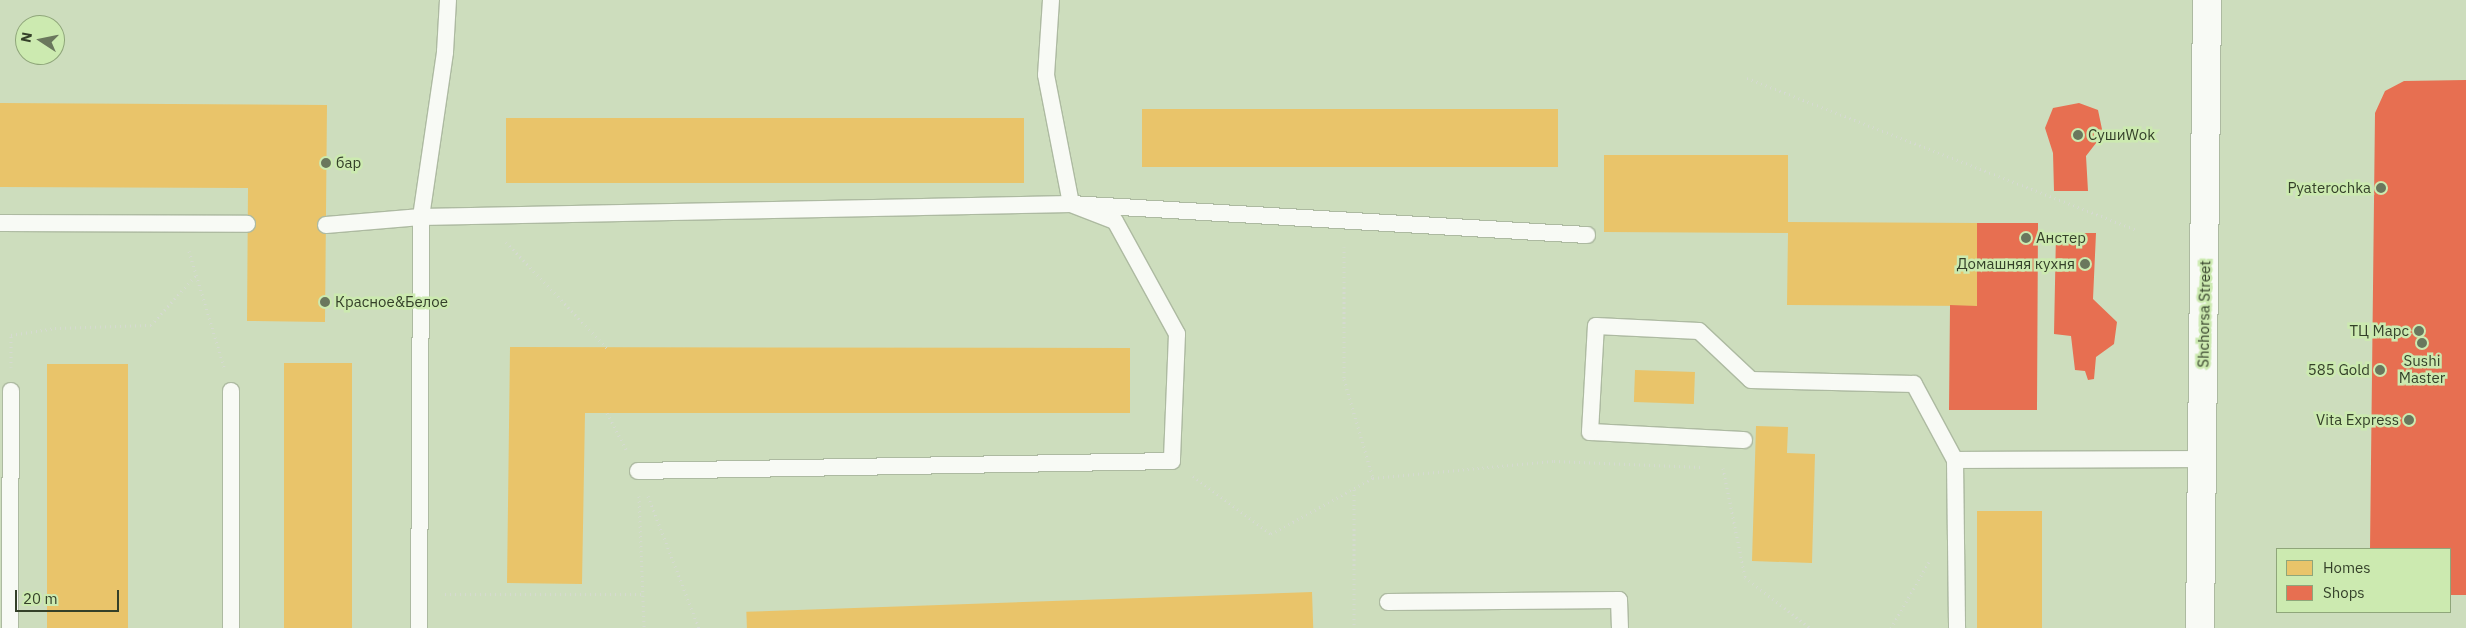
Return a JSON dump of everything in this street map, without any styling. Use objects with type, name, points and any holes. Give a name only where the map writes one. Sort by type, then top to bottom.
[{"type":"main road","name":"Shchorsa Street","points":[[2200,628],[2207,0]]},
{"type":"lane","points":[[419,628],[421,217],[445,52],[448,0]]},
{"type":"lane","points":[[1051,0],[1046,75],[1071,204]]},
{"type":"lane","points":[[326,225],[421,217],[483,218],[1071,204],[1343,223],[1587,235]]},
{"type":"lane","points":[[638,471],[1172,461],[1177,334],[1115,221],[1071,204]]},
{"type":"lane","points":[[0,223],[248,224]]},
{"type":"lane","points":[[1744,440],[1590,432],[1596,326],[1699,331],[1751,380],[1914,384],[1955,460],[1957,628]]},
{"type":"lane","points":[[10,628],[11,391]]},
{"type":"lane","points":[[231,628],[232,392]]},
{"type":"lane","points":[[1955,460],[2202,459]]},
{"type":"lane","points":[[1388,602],[1620,600],[1620,628]]},
{"type":"path","points":[[1748,78],[2136,230]]},
{"type":"path","points":[[483,218],[607,348]]},
{"type":"path","points":[[1343,223],[1344,379],[1373,478]]},
{"type":"path","points":[[180,224],[232,392]]},
{"type":"path","points":[[11,391],[11,335],[55,328],[151,325],[196,275]]},
{"type":"path","points":[[607,413],[638,471],[699,628]]},
{"type":"path","points":[[1172,461],[1271,534],[1373,478],[1554,461],[1707,467]]},
{"type":"path","points":[[1716,467],[1726,468],[1745,577],[1810,628]]},
{"type":"path","points":[[638,471],[644,628]]},
{"type":"path","points":[[1354,488],[1354,628]]},
{"type":"path","points":[[1891,628],[1931,559]]},
{"type":"path","points":[[419,594],[642,594]]},
{"type":"building: Homes","points":[[0,103],[327,105],[325,322],[247,321],[248,188],[0,187]]},
{"type":"building: Homes","points":[[1142,109],[1558,109],[1558,167],[1142,167]]},
{"type":"building: Homes","points":[[506,118],[1024,118],[1024,183],[506,183]]},
{"type":"building: Homes","points":[[1604,155],[1788,155],[1788,222],[1977,223],[1977,306],[1787,305],[1788,233],[1604,232]]},
{"type":"building: Homes","points":[[510,347],[1130,348],[1130,413],[585,413],[582,584],[507,583]]},
{"type":"building: Homes","points":[[284,363],[352,363],[352,628],[284,628]]},
{"type":"building: Homes","points":[[47,364],[128,364],[128,628],[47,628]]},
{"type":"building: Homes","points":[[1635,370],[1695,372],[1694,404],[1634,402]]},
{"type":"building: Homes","points":[[1756,426],[1788,427],[1787,453],[1815,454],[1812,563],[1752,561]]},
{"type":"building: Homes","points":[[1977,511],[2042,511],[2042,628],[1977,628]]},
{"type":"building: Homes","points":[[1312,592],[1313,628],[747,628],[746,612]]},
{"type":"building: Shops","name":"ТЦ Марс","points":[[2466,80],[2466,595],[2451,595],[2451,548],[2370,548],[2375,113],[2385,91],[2404,81]]},
{"type":"building: Shops","points":[[2079,103],[2098,110],[2103,134],[2086,156],[2088,191],[2054,191],[2053,153],[2045,128],[2053,108]]},
{"type":"building: Shops","points":[[1977,223],[2038,223],[2037,410],[1949,410],[1950,305],[1977,306]]},
{"type":"building: Shops","points":[[2056,233],[2096,233],[2093,299],[2117,322],[2114,344],[2096,357],[2094,379],[2088,380],[2085,371],[2075,370],[2071,336],[2054,334]]},
{"type":"place","name":"СушиWok","points":[[2078,135]]},
{"type":"place","name":"бар","points":[[326,163]]},
{"type":"place","name":"Pyaterochka","points":[[2381,188]]},
{"type":"place","name":"Анстер","points":[[2026,238]]},
{"type":"place","name":"Домашняя кухня","points":[[2085,264]]},
{"type":"place","name":"Красное&Белое","points":[[325,302]]},
{"type":"place","name":"ТЦ Марс","points":[[2419,331]]},
{"type":"place","name":"Sushi Master","points":[[2422,343]]},
{"type":"place","name":"585 Gold","points":[[2380,370]]},
{"type":"place","name":"Vita Express","points":[[2409,420]]}]
